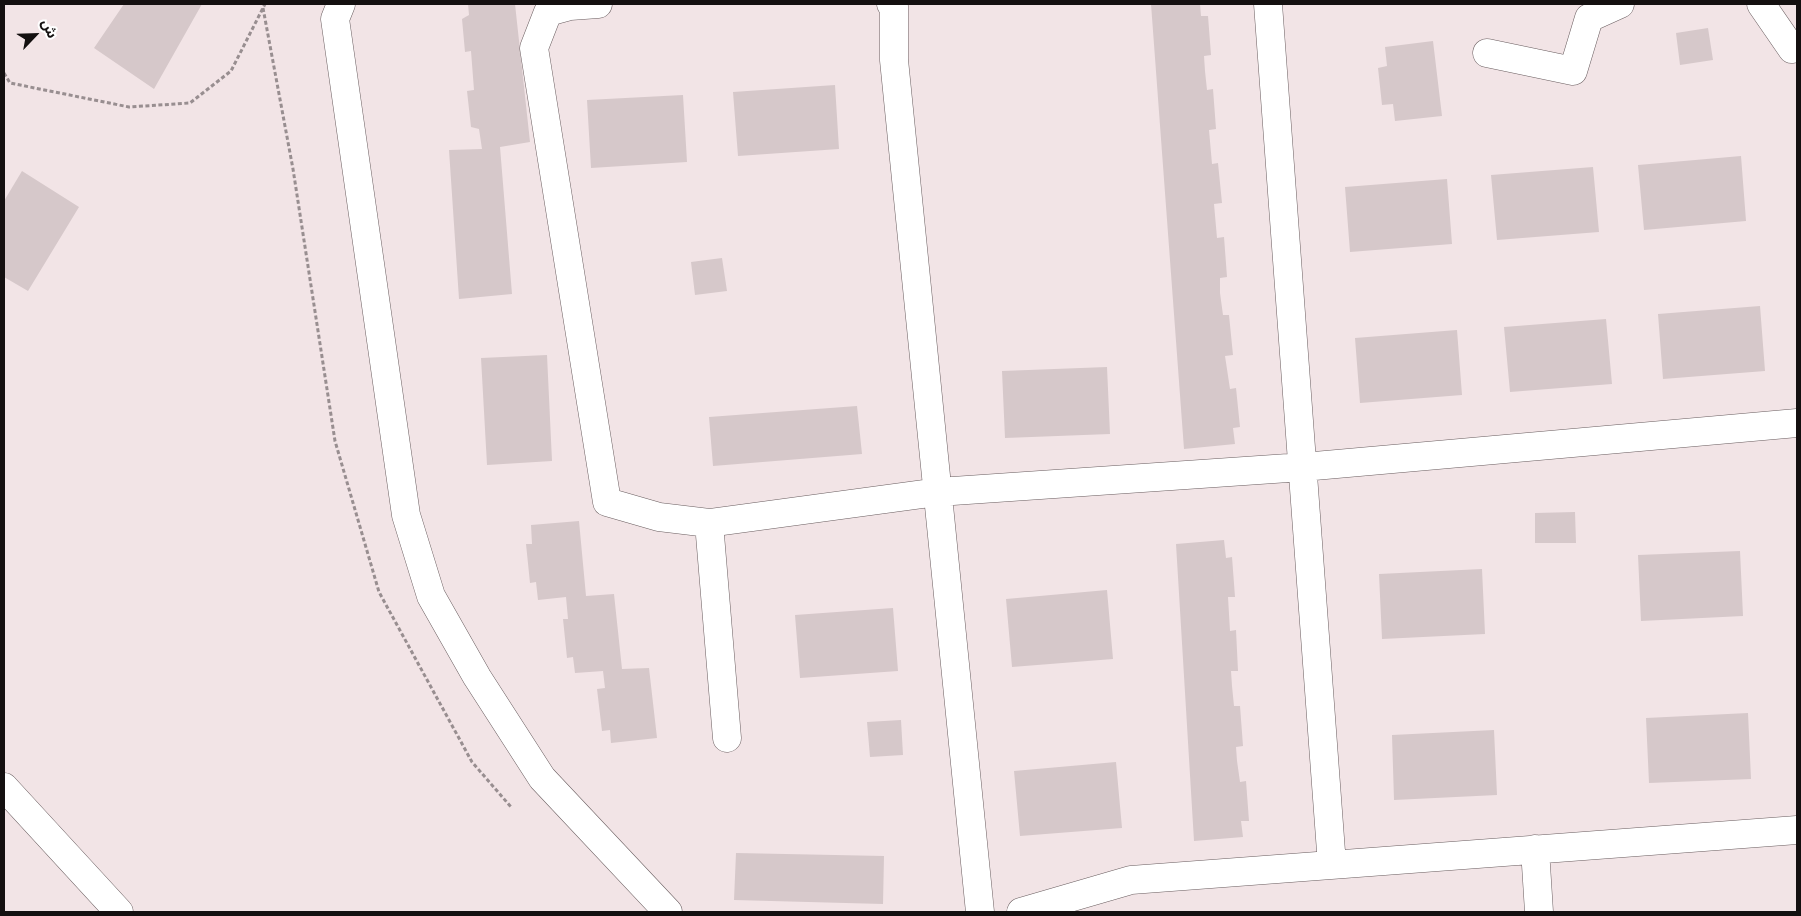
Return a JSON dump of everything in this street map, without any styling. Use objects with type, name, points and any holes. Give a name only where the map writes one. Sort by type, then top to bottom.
[{"type":"street","points":[[340,4],[334,19],[406,515],[431,596],[477,676],[542,778],[668,912]]},
{"type":"street","points":[[598,4],[570,6],[548,12],[534,48],[607,502],[659,517],[710,522],[938,492],[1303,467],[1797,423]]},
{"type":"street","points":[[891,4],[894,6],[894,60],[980,912]]},
{"type":"street","points":[[1268,4],[1332,865]]},
{"type":"street","points":[[1487,53],[1573,71],[1589,18],[1620,4]]},
{"type":"street","points":[[1760,4],[1792,49],[1797,48]]},
{"type":"street","points":[[710,522],[727,738]]},
{"type":"street","points":[[4,787],[118,912]]},
{"type":"street","points":[[1021,912],[1131,880],[1797,830]]},
{"type":"street","points":[[1535,849],[1539,912]]},
{"type":"path","points":[[4,73],[10,83],[129,107],[190,103],[231,71],[265,4]]},
{"type":"path","points":[[263,8],[292,169],[335,441],[379,592],[472,762],[511,807]]},
{"type":"building","points":[[124,4],[202,4],[154,89],[94,48]]},
{"type":"building","points":[[468,4],[515,4],[530,142],[500,147],[512,294],[459,299],[449,150],[482,149],[479,129],[471,127],[467,91],[474,90],[471,51],[465,52],[462,19],[469,15]]},
{"type":"building","points":[[1151,4],[1200,4],[1201,16],[1208,16],[1211,55],[1204,56],[1207,90],[1213,89],[1216,129],[1209,130],[1212,164],[1218,163],[1222,203],[1214,204],[1217,238],[1224,237],[1227,277],[1220,278],[1220,293],[1223,315],[1229,315],[1233,355],[1225,356],[1230,389],[1236,388],[1240,427],[1233,428],[1235,444],[1184,449]]},
{"type":"building","points":[[1708,28],[1713,60],[1680,65],[1676,33]]},
{"type":"building","points":[[1433,41],[1442,116],[1395,121],[1393,104],[1382,105],[1378,68],[1387,66],[1385,47]]},
{"type":"building","points":[[835,85],[839,149],[738,156],[733,92]]},
{"type":"building","points":[[683,95],[687,162],[591,168],[587,100]]},
{"type":"building","points":[[1741,156],[1746,221],[1644,230],[1638,165]]},
{"type":"building","points":[[1593,167],[1599,232],[1497,240],[1491,175]]},
{"type":"building","points":[[22,171],[79,207],[28,291],[4,277],[4,201]]},
{"type":"building","points":[[1447,179],[1452,244],[1350,252],[1345,187]]},
{"type":"building","points":[[722,258],[727,291],[695,295],[691,262]]},
{"type":"building","points":[[1760,306],[1765,371],[1663,379],[1658,314]]},
{"type":"building","points":[[1606,319],[1612,384],[1510,392],[1504,327]]},
{"type":"building","points":[[1457,330],[1462,395],[1360,403],[1355,338]]},
{"type":"building","points":[[547,355],[552,461],[487,465],[481,358]]},
{"type":"building","points":[[1107,367],[1110,434],[1005,438],[1002,371]]},
{"type":"building","points":[[857,406],[862,454],[713,466],[709,417]]},
{"type":"building","points":[[1575,512],[1576,543],[1535,543],[1535,513]]},
{"type":"building","points":[[579,521],[586,596],[614,594],[622,669],[649,668],[657,738],[611,743],[610,730],[602,731],[597,689],[605,688],[603,671],[575,673],[573,657],[567,658],[563,619],[568,619],[566,597],[538,600],[536,582],[530,583],[526,544],[532,544],[531,525]]},
{"type":"building","points":[[1224,540],[1226,558],[1232,557],[1235,597],[1228,597],[1230,631],[1236,630],[1238,671],[1231,671],[1234,706],[1240,706],[1243,746],[1236,747],[1237,761],[1240,782],[1246,781],[1249,821],[1241,821],[1243,837],[1194,841],[1176,544]]},
{"type":"building","points":[[1740,551],[1743,616],[1641,621],[1638,555]]},
{"type":"building","points":[[1482,569],[1485,634],[1382,639],[1379,574]]},
{"type":"building","points":[[1107,590],[1113,659],[1012,667],[1006,599]]},
{"type":"building","points":[[893,608],[898,671],[800,678],[795,615]]},
{"type":"building","points":[[1748,713],[1751,779],[1649,783],[1646,718]]},
{"type":"building","points":[[901,720],[903,755],[870,757],[867,722]]},
{"type":"building","points":[[1494,730],[1497,795],[1394,800],[1392,735]]},
{"type":"building","points":[[1116,762],[1122,828],[1020,836],[1014,771]]},
{"type":"building","points":[[736,853],[884,856],[883,904],[734,900]]}]
